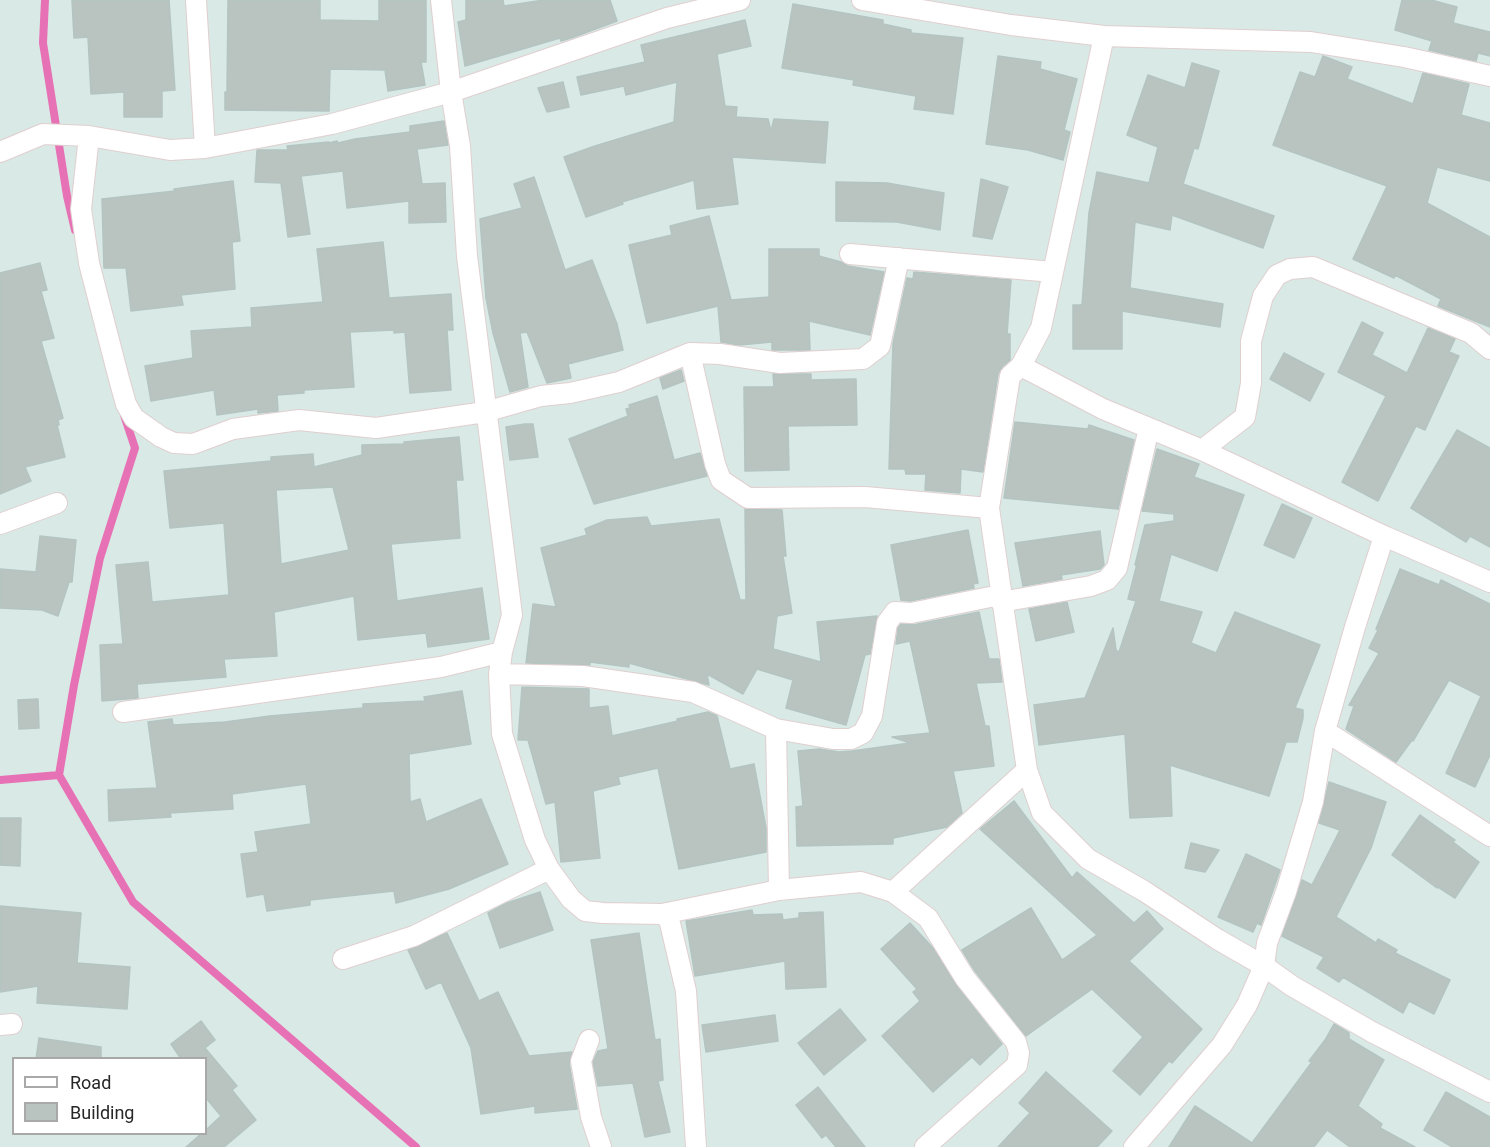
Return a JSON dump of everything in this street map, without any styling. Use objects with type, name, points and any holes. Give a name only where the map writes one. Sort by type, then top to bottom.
[{"type":"street","points":[[196,0],[205,148]]},
{"type":"street","points":[[441,0],[451,92],[460,146],[467,256],[485,412],[512,615],[502,652],[499,674],[502,734],[535,840],[549,869],[571,899],[585,910],[603,913],[662,914],[779,890],[861,882],[893,892],[928,918],[965,978],[1016,1042],[1019,1053],[1017,1065],[925,1147]]},
{"type":"street","points":[[0,152],[43,134],[89,136],[170,150],[205,148],[332,124],[451,92],[667,9],[740,0]]},
{"type":"street","points":[[862,0],[1011,25],[1104,36],[1311,42],[1404,57],[1490,76]]},
{"type":"street","points":[[1104,36],[1041,328],[1021,366],[1010,376],[988,508],[1027,770],[1042,813],[1088,859],[1144,891],[1292,986],[1372,1032],[1490,1092]]},
{"type":"street","points":[[89,136],[81,209],[89,263],[126,404],[134,418],[161,437],[174,443],[193,444],[233,429],[300,420],[376,428],[485,412],[541,396],[570,393],[619,382],[690,353],[720,354],[780,363],[863,359],[880,346],[899,258]]},
{"type":"street","points":[[850,254],[1053,272]]},
{"type":"street","points":[[1202,450],[1245,417],[1251,383],[1251,341],[1263,296],[1277,275],[1290,268],[1312,267],[1471,333],[1490,349]]},
{"type":"street","points":[[690,353],[716,464],[722,480],[748,498],[865,497],[988,508]]},
{"type":"street","points":[[1021,366],[1094,404],[1202,450],[1384,536],[1490,582]]},
{"type":"street","points":[[499,674],[583,676],[693,692],[776,729],[833,739],[850,739],[863,734],[872,716],[887,623],[895,612],[911,613],[1091,586],[1107,580],[1117,568],[1149,428]]},
{"type":"street","points":[[0,524],[57,503]]},
{"type":"street","points":[[1134,1147],[1222,1045],[1247,1005],[1264,966],[1267,943],[1286,892],[1313,801],[1324,731],[1384,536]]},
{"type":"street","points":[[123,712],[441,667],[502,652]]},
{"type":"street","points":[[776,729],[779,890]]},
{"type":"street","points":[[1324,731],[1490,836]]},
{"type":"street","points":[[893,892],[1027,770]]},
{"type":"street","points":[[343,959],[414,936],[549,869]]},
{"type":"street","points":[[662,914],[669,919],[686,992],[696,1147]]},
{"type":"street","points":[[589,1040],[581,1061],[591,1117],[601,1147]]},
{"type":"building","points":[[72,0],[169,0],[175,90],[162,91],[162,117],[124,117],[124,92],[91,94],[88,37],[74,38]]},
{"type":"building","points":[[228,0],[320,0],[320,20],[379,21],[379,0],[426,0],[426,62],[421,62],[425,85],[388,91],[385,70],[330,69],[329,111],[225,110]]},
{"type":"building","points":[[466,0],[503,0],[504,6],[544,0],[610,0],[617,21],[561,41],[560,38],[465,66],[458,22],[466,20]]},
{"type":"building","points":[[1402,0],[1431,0],[1457,7],[1453,23],[1490,32],[1490,56],[1478,53],[1476,61],[1429,50],[1432,41],[1395,30]]},
{"type":"building","points":[[793,4],[883,20],[883,24],[911,30],[911,33],[963,38],[953,114],[914,109],[916,96],[853,85],[854,80],[782,68]]},
{"type":"building","points":[[745,20],[751,46],[717,54],[725,106],[737,107],[736,117],[768,119],[771,131],[774,119],[828,122],[825,163],[732,157],[738,204],[697,209],[694,180],[622,202],[623,204],[586,217],[564,157],[674,122],[677,82],[626,95],[624,86],[581,95],[577,77],[645,62],[641,45]]},
{"type":"building","points":[[998,56],[1041,62],[1040,69],[1077,79],[1064,130],[1070,132],[1063,160],[1028,150],[986,144]]},
{"type":"building","points":[[1323,56],[1352,67],[1347,79],[1413,104],[1423,73],[1469,84],[1461,115],[1490,123],[1490,181],[1437,167],[1427,203],[1490,237],[1490,327],[1438,306],[1441,299],[1395,275],[1394,278],[1353,259],[1387,186],[1273,145],[1300,72],[1315,77]]},
{"type":"building","points":[[1192,63],[1219,71],[1198,149],[1194,148],[1183,184],[1274,216],[1263,248],[1172,215],[1170,230],[1135,222],[1130,288],[1223,304],[1220,327],[1122,311],[1122,349],[1073,349],[1073,305],[1082,305],[1089,213],[1097,172],[1149,183],[1158,147],[1127,135],[1148,75],[1185,88]]},
{"type":"building","points":[[563,82],[569,107],[547,112],[538,88]]},
{"type":"building","points":[[444,121],[448,145],[417,149],[422,184],[445,183],[446,222],[409,223],[409,201],[347,208],[343,171],[301,176],[310,234],[288,237],[281,183],[255,182],[257,150],[288,150],[287,146],[337,141],[338,143],[410,132],[410,126]]},
{"type":"building","points":[[534,177],[565,270],[592,260],[617,324],[623,350],[568,364],[571,378],[547,383],[527,332],[520,333],[528,387],[510,392],[493,333],[486,298],[480,219],[522,208],[514,184]]},
{"type":"building","points":[[981,179],[1008,187],[992,239],[973,236]]},
{"type":"building","points":[[233,181],[240,241],[232,242],[235,289],[181,295],[183,305],[131,311],[126,268],[104,268],[102,199],[175,191],[174,189]]},
{"type":"building","points":[[836,182],[887,183],[944,193],[940,230],[897,222],[836,221]]},
{"type":"building","points":[[709,216],[731,300],[769,297],[769,249],[819,249],[819,256],[848,266],[884,272],[870,335],[809,321],[810,350],[772,350],[772,342],[739,345],[721,342],[718,306],[647,323],[629,245],[672,235],[670,226]]},
{"type":"building","points":[[383,242],[389,298],[451,294],[453,330],[447,330],[451,390],[410,393],[405,332],[394,333],[394,330],[350,332],[354,387],[304,390],[304,393],[277,395],[278,411],[258,413],[258,409],[217,415],[214,390],[151,401],[145,366],[193,358],[191,331],[252,327],[251,308],[323,302],[317,249]]},
{"type":"building","points":[[40,263],[47,290],[41,291],[54,338],[41,341],[63,418],[58,420],[59,425],[57,425],[65,457],[25,467],[31,481],[0,494],[0,273]]},
{"type":"building","points":[[914,272],[1011,280],[1007,334],[1010,334],[1010,360],[998,374],[983,472],[961,469],[960,493],[925,490],[926,474],[906,474],[905,469],[889,469],[893,344],[907,278],[913,279]]},
{"type":"building","points":[[1362,322],[1383,333],[1372,355],[1407,373],[1428,328],[1455,339],[1449,352],[1459,356],[1425,430],[1416,426],[1378,501],[1342,482],[1386,396],[1338,372]]},
{"type":"building","points":[[1284,353],[1324,374],[1310,401],[1270,379]]},
{"type":"building","points":[[681,370],[684,381],[663,389],[660,378]]},
{"type":"building","points":[[773,374],[811,374],[811,380],[856,379],[857,425],[788,426],[789,470],[745,471],[744,387],[774,387]]},
{"type":"building","points":[[657,396],[674,460],[700,453],[707,476],[594,504],[569,439],[628,416],[626,409],[630,408],[629,405]]},
{"type":"building","points":[[1015,422],[1088,429],[1089,425],[1134,440],[1118,509],[1004,498]]},
{"type":"building","points":[[533,424],[538,457],[510,460],[506,427]]},
{"type":"building","points":[[1457,430],[1490,448],[1490,547],[1470,536],[1466,542],[1411,508]]},
{"type":"building","points":[[459,437],[463,480],[456,480],[460,538],[391,544],[397,601],[482,588],[489,639],[428,647],[426,633],[358,640],[354,596],[274,612],[277,656],[224,659],[226,677],[137,684],[138,698],[102,701],[100,645],[123,644],[116,565],[148,562],[152,602],[229,595],[224,523],[170,528],[164,471],[271,461],[271,457],[313,454],[314,467],[362,455],[362,445],[404,444],[404,442]],"holes":[[[333,487],[349,550],[281,564],[276,490]]]},
{"type":"building","points":[[1157,449],[1199,464],[1194,477],[1244,495],[1217,571],[1171,554],[1159,601],[1202,612],[1191,643],[1216,653],[1235,612],[1320,645],[1295,708],[1303,710],[1297,742],[1286,742],[1269,796],[1170,765],[1172,816],[1130,818],[1125,734],[1039,745],[1034,705],[1085,698],[1113,628],[1116,650],[1119,652],[1136,601],[1128,599],[1145,525],[1174,521],[1174,514],[1142,511]]},
{"type":"building","points":[[1282,504],[1312,518],[1294,558],[1264,545]]},
{"type":"building","points":[[745,509],[782,510],[786,556],[783,556],[792,613],[777,616],[773,649],[821,662],[817,622],[877,616],[870,654],[865,655],[846,725],[786,708],[793,680],[757,669],[743,694],[707,674],[709,685],[629,663],[629,667],[590,662],[590,665],[526,663],[533,604],[556,607],[541,548],[587,535],[585,529],[607,520],[647,517],[651,526],[719,519],[740,600],[746,600]]},
{"type":"building","points":[[968,530],[978,583],[973,584],[974,588],[910,601],[901,600],[891,545]]},
{"type":"building","points":[[1100,531],[1104,565],[1100,569],[1061,575],[1062,579],[1023,586],[1015,543]]},
{"type":"building","points":[[40,536],[76,540],[72,582],[69,582],[58,616],[42,610],[0,608],[0,569],[36,572]]},
{"type":"building","points":[[1400,569],[1439,585],[1441,580],[1490,604],[1490,755],[1475,787],[1446,773],[1481,696],[1449,680],[1413,741],[1396,762],[1346,729],[1354,706],[1349,705],[1379,653],[1369,648],[1378,630],[1376,629]]},
{"type":"building","points":[[1067,602],[1074,632],[1036,641],[1029,609]]},
{"type":"building","points":[[979,612],[989,659],[999,659],[1002,682],[976,683],[985,726],[989,726],[994,766],[953,771],[962,813],[947,827],[893,838],[893,844],[797,846],[796,807],[803,806],[798,751],[819,749],[852,751],[910,743],[892,737],[930,733],[910,641],[896,644],[898,628],[901,624],[913,625]]},
{"type":"building","points":[[522,687],[589,689],[589,708],[608,706],[612,736],[708,712],[717,716],[730,769],[754,764],[766,828],[766,852],[679,869],[658,768],[618,777],[620,784],[593,791],[600,858],[561,862],[555,802],[546,804],[528,740],[518,740]]},
{"type":"building","points":[[462,691],[471,744],[409,754],[410,802],[420,799],[426,822],[481,799],[508,864],[449,889],[396,903],[394,891],[310,900],[310,905],[267,911],[264,894],[247,897],[241,854],[258,852],[255,832],[311,824],[306,784],[232,794],[233,809],[170,813],[171,817],[109,821],[108,790],[157,788],[148,722],[172,719],[173,725],[225,722],[363,708],[363,704],[425,701],[424,697]]},
{"type":"building","points":[[38,699],[39,728],[19,729],[18,700]]},
{"type":"building","points":[[1329,782],[1386,802],[1371,848],[1336,917],[1376,943],[1378,939],[1397,950],[1395,953],[1450,980],[1434,1014],[1409,1001],[1403,1013],[1343,977],[1339,982],[1317,968],[1324,957],[1282,936],[1302,880],[1312,885],[1340,830],[1319,823]]},
{"type":"building","points":[[1014,801],[1072,878],[1077,872],[1134,923],[1147,911],[1163,929],[1129,961],[1202,1029],[1172,1063],[1169,1061],[1140,1095],[1113,1071],[1143,1037],[1092,989],[1026,1036],[975,971],[962,950],[1031,908],[1062,960],[1097,935],[980,829]]},
{"type":"building","points":[[1420,815],[1455,840],[1453,842],[1479,862],[1455,898],[1437,888],[1392,855]]},
{"type":"building","points":[[0,818],[21,818],[20,866],[0,865]]},
{"type":"building","points":[[1191,843],[1219,850],[1205,872],[1185,868]]},
{"type":"building","points":[[1246,854],[1280,870],[1261,925],[1257,923],[1253,932],[1218,917]]},
{"type":"building","points":[[540,892],[553,930],[500,948],[488,913],[507,903]]},
{"type":"building","points":[[0,906],[81,913],[77,963],[130,967],[127,1009],[37,1003],[38,986],[0,992]]},
{"type":"building","points":[[752,910],[753,915],[782,914],[783,920],[799,918],[799,913],[823,912],[826,987],[786,989],[785,961],[695,976],[686,921]]},
{"type":"building","points":[[910,923],[933,948],[956,985],[1002,1044],[980,1065],[972,1057],[933,1092],[882,1036],[920,1001],[913,992],[917,989],[881,949]]},
{"type":"building","points":[[447,933],[479,1001],[498,992],[529,1056],[572,1052],[569,1063],[577,1109],[535,1113],[535,1106],[481,1114],[471,1048],[441,982],[426,989],[408,950]]},
{"type":"building","points":[[639,933],[655,1040],[660,1039],[663,1080],[658,1081],[670,1132],[645,1137],[633,1083],[598,1086],[593,1062],[598,1051],[608,1049],[591,940]]},
{"type":"building","points":[[840,1009],[866,1040],[824,1075],[798,1043]]},
{"type":"building","points":[[775,1015],[778,1041],[706,1052],[702,1025]]},
{"type":"building","points":[[201,1021],[215,1040],[205,1048],[237,1086],[232,1090],[256,1120],[224,1147],[186,1147],[200,1135],[207,1135],[207,1129],[221,1116],[207,1099],[207,1057],[180,1057],[171,1044]]},
{"type":"building","points":[[1334,1024],[1349,1033],[1349,1039],[1384,1060],[1358,1106],[1382,1124],[1380,1128],[1415,1147],[1350,1147],[1327,1130],[1314,1147],[1169,1147],[1195,1106],[1252,1143],[1312,1062],[1309,1061]]},
{"type":"building","points":[[39,1038],[101,1047],[101,1057],[36,1057]]},
{"type":"building","points":[[1046,1072],[1112,1131],[1097,1147],[998,1147],[1030,1113],[1019,1103]]},
{"type":"building","points":[[818,1087],[865,1147],[836,1147],[826,1135],[822,1138],[796,1105]]},
{"type":"building","points":[[1446,1092],[1490,1117],[1490,1147],[1452,1147],[1424,1130]]},
{"type":"waterway","points":[[45,0],[43,43],[67,196],[75,230]]},
{"type":"waterway","points":[[124,415],[135,448],[100,558],[74,685],[59,775],[133,902],[416,1147]]},
{"type":"waterway","points":[[0,780],[59,775]]}]
